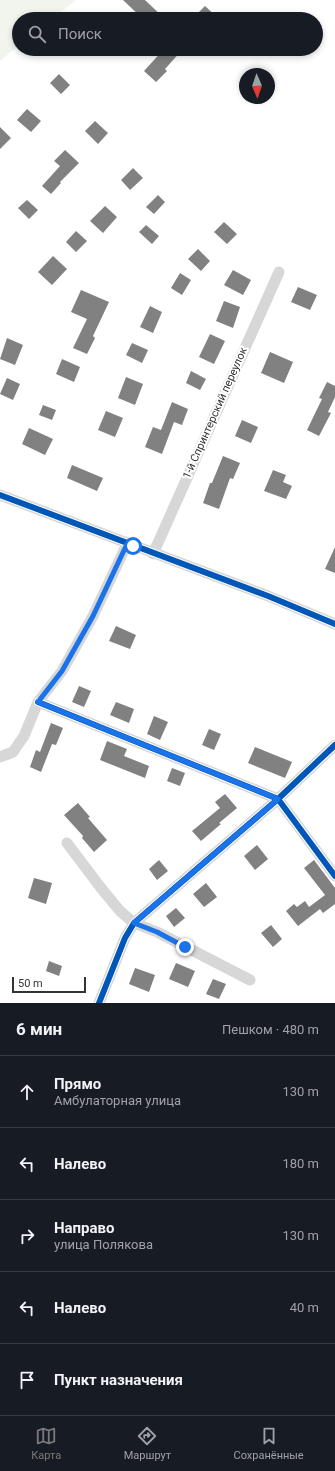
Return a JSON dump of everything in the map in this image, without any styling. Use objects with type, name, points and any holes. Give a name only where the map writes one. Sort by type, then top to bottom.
[{"type":"street","name":"1-й Спринтерский переулок","points":[[153,554],[279,272]]},
{"type":"street","points":[[0,495],[153,554],[268,596],[335,624]]},
{"type":"street","points":[[0,757],[13,752],[24,736],[38,702],[62,671],[93,616],[127,544]]},
{"type":"street","points":[[38,702],[278,799],[335,876]]},
{"type":"street","points":[[99,1003],[125,938],[134,923],[278,799],[335,745]]},
{"type":"street","points":[[66,843],[120,911],[134,923],[157,932],[250,980]]},
{"type":"shaded area","points":[[0,0],[76,0],[61,12],[12,12],[12,51],[0,61]]},
{"type":"building","points":[[123,0],[145,0],[158,12],[136,12]]},
{"type":"building","points":[[205,6],[211,12],[199,12]]},
{"type":"building","points":[[158,56],[177,56],[165,69],[167,71],[156,82],[144,71]]},
{"type":"building","points":[[59,74],[70,85],[61,94],[50,83]]},
{"type":"building","points":[[27,109],[41,121],[31,132],[17,120]]},
{"type":"building","points":[[95,121],[108,133],[98,144],[85,131]]},
{"type":"building","points":[[0,127],[11,138],[0,149]]},
{"type":"building","points":[[65,150],[79,163],[60,182],[61,183],[51,194],[42,186],[60,166],[54,161]]},
{"type":"building","points":[[133,168],[143,178],[130,190],[121,180]]},
{"type":"building","points":[[158,195],[165,202],[154,214],[146,207]]},
{"type":"building","points":[[27,200],[38,210],[29,219],[18,208]]},
{"type":"building","points":[[105,206],[117,217],[103,233],[90,221]]},
{"type":"building","points":[[224,222],[237,234],[227,244],[214,232]]},
{"type":"building","points":[[146,225],[159,236],[152,244],[139,232]]},
{"type":"building","points":[[76,231],[87,241],[76,252],[66,242]]},
{"type":"building","points":[[198,249],[210,261],[201,271],[188,259]]},
{"type":"building","points":[[53,256],[67,269],[52,285],[38,272]]},
{"type":"building","points":[[233,270],[251,280],[243,295],[224,285]]},
{"type":"building","points":[[180,273],[191,280],[182,295],[171,288]]},
{"type":"building","points":[[298,287],[317,295],[310,310],[291,302]]},
{"type":"building","points":[[81,290],[109,302],[93,336],[95,338],[87,354],[73,348],[87,319],[71,312]]},
{"type":"building","points":[[224,301],[240,307],[233,328],[216,321]]},
{"type":"building","points":[[150,306],[162,312],[153,333],[140,327]]},
{"type":"building","points":[[210,334],[225,341],[214,364],[199,357]]},
{"type":"building","points":[[7,338],[23,345],[15,365],[0,359]]},
{"type":"building","points":[[132,343],[148,350],[142,363],[126,355]]},
{"type":"building","points":[[270,352],[293,362],[284,383],[261,373]]},
{"type":"building","points":[[62,359],[80,367],[74,382],[56,374]]},
{"type":"building","points":[[191,371],[206,379],[200,390],[186,383]]},
{"type":"building","points":[[126,377],[143,384],[135,405],[118,398]]},
{"type":"building","points":[[7,378],[20,384],[13,400],[0,394]]},
{"type":"building","points":[[327,382],[335,386],[335,397],[328,412],[331,413],[319,436],[307,430],[322,399],[319,398]]},
{"type":"building","points":[[172,402],[188,409],[182,425],[174,422],[162,454],[145,447],[153,427],[161,430]]},
{"type":"building","points":[[43,405],[56,410],[52,420],[39,415]]},
{"type":"building","points":[[106,411],[123,418],[115,437],[98,430]]},
{"type":"building","points":[[242,420],[258,427],[251,443],[235,436]]},
{"type":"building","points":[[29,428],[53,439],[45,455],[22,444]]},
{"type":"building","points":[[223,456],[240,463],[233,479],[230,478],[219,509],[203,503],[210,483],[212,483]]},
{"type":"building","points":[[72,465],[103,478],[97,491],[67,478]]},
{"type":"building","points":[[273,470],[286,475],[283,482],[292,486],[286,499],[264,491]]},
{"type":"building","points":[[335,547],[335,573],[325,569]]},
{"type":"building","points":[[116,626],[136,635],[130,649],[109,641]]},
{"type":"building","points":[[79,686],[91,691],[84,707],[72,702]]},
{"type":"building","points":[[116,702],[134,709],[129,723],[110,715]]},
{"type":"building","points":[[154,716],[168,722],[160,740],[147,734]]},
{"type":"building","points":[[51,723],[63,728],[56,745],[52,744],[41,772],[30,767],[36,750],[40,752]]},
{"type":"building","points":[[209,729],[221,734],[214,750],[202,745]]},
{"type":"building","points":[[107,741],[127,749],[124,756],[149,766],[145,778],[100,760]]},
{"type":"building","points":[[255,747],[292,762],[285,778],[248,763]]},
{"type":"building","points":[[172,768],[185,773],[180,786],[167,781]]},
{"type":"building","points":[[225,794],[237,808],[201,841],[192,831],[220,808],[215,802]]},
{"type":"building","points":[[78,803],[90,817],[88,818],[107,840],[94,852],[82,838],[83,836],[64,815]]},
{"type":"building","points":[[257,845],[268,859],[255,870],[244,856]]},
{"type":"building","points":[[159,860],[168,871],[157,880],[149,869]]},
{"type":"building","points":[[314,860],[335,888],[335,904],[323,913],[320,909],[298,926],[286,911],[294,904],[297,907],[305,901],[309,907],[325,895],[304,868]]},
{"type":"building","points":[[34,878],[52,883],[46,904],[28,898]]},
{"type":"building","points":[[206,883],[217,897],[204,907],[193,894]]},
{"type":"building","points":[[176,908],[185,918],[174,927],[166,916]]},
{"type":"building","points":[[271,925],[282,939],[273,947],[261,933]]},
{"type":"building","points":[[49,961],[62,966],[59,976],[46,971]]},
{"type":"building","points":[[176,963],[195,971],[188,987],[169,979]]},
{"type":"building","points":[[135,968],[155,975],[149,992],[129,984]]},
{"type":"building","points":[[213,979],[226,984],[219,999],[206,994]]},
{"type":"cycle path","points":[[0,495],[268,596],[335,624]]},
{"type":"cycle path","points":[[38,702],[278,799],[335,876]]},
{"type":"cycle path","points":[[99,1003],[125,938],[134,923],[278,799],[335,745]]},
{"type":"route","points":[[133,546],[127,544],[93,616],[62,671],[38,702],[278,799],[134,923],[157,932],[185,947]]}]
